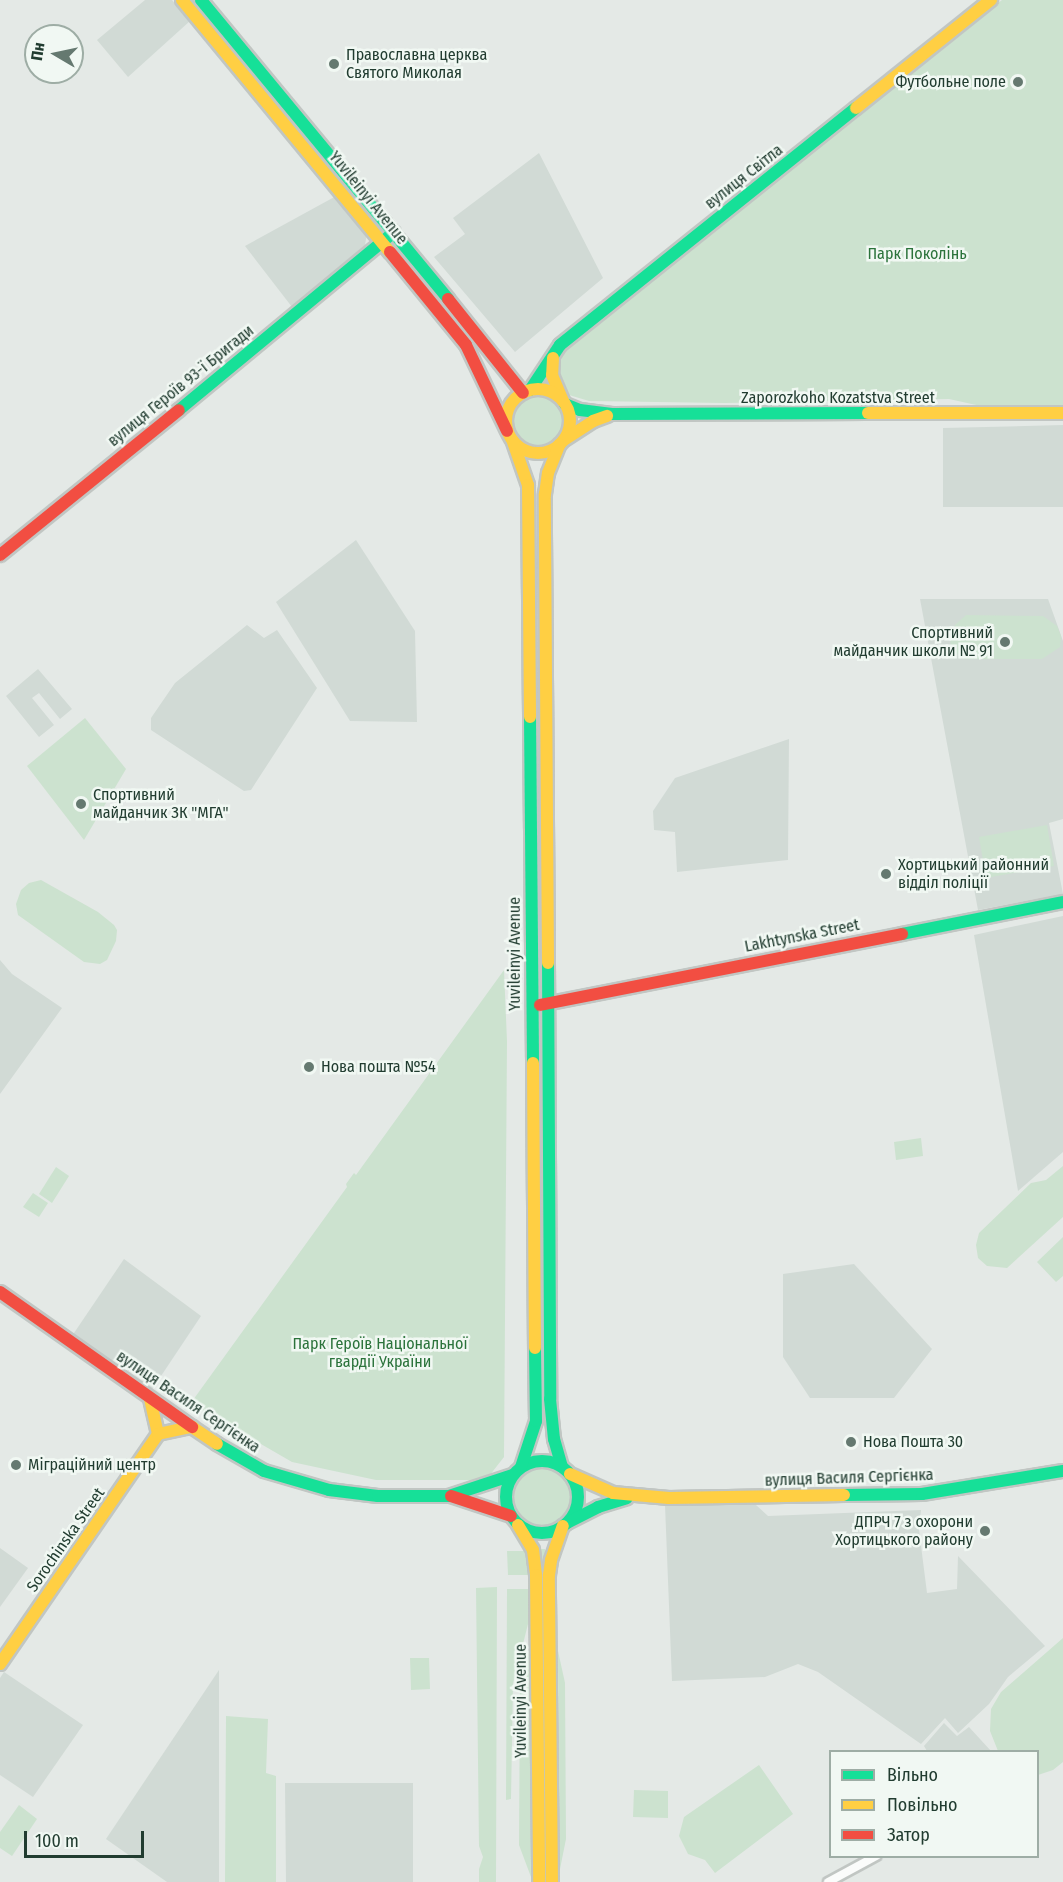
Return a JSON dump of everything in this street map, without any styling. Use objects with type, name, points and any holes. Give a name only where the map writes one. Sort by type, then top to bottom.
[{"type":"main road","name":"Yuvileinyi Avenue","points":[[182,0],[466,345],[510,436],[528,485],[536,1421],[517,1471]]},
{"type":"main road","name":"Yuvileinyi Avenue","points":[[201,0],[526,391]]},
{"type":"main road","name":"вулиця Світла","points":[[526,391],[554,357],[560,345],[568,338],[991,0]]},
{"type":"main road","name":"вулиця Героїв 93-ї Бригади","points":[[0,555],[41,525],[116,460],[394,232]]},
{"type":"main road","points":[[554,357],[552,375],[570,416],[569,428],[562,442],[551,450],[531,453],[510,436],[508,409],[526,391],[542,389],[554,393],[564,403]]},
{"type":"main road","name":"Zaporozkoho Kozatstva Street","points":[[564,403],[580,410],[612,414],[1063,413]]},
{"type":"main road","name":"Zaporozkoho Kozatstva Street","points":[[562,442],[593,421],[612,414]]},
{"type":"main road","name":"Yuvileinyi Avenue","points":[[562,442],[548,473],[545,494],[550,1399],[554,1438],[566,1471]]},
{"type":"main road","name":"Lakhtynska Street","points":[[532,1007],[1063,902]]},
{"type":"main road","name":"вулиця Василя Сергієнка","points":[[0,1292],[150,1399],[244,1462],[290,1480],[329,1490],[378,1496],[449,1496],[479,1488],[517,1471]]},
{"type":"main road","points":[[150,1399],[158,1434],[192,1427]]},
{"type":"main road","name":"Sorochinska Street","points":[[0,1664],[158,1434]]},
{"type":"main road","points":[[542,1461],[566,1471],[576,1484],[577,1504],[565,1524],[540,1533],[515,1521],[505,1495],[517,1471],[542,1461]]},
{"type":"main road","name":"вулиця Василя Сергієнка","points":[[566,1471],[598,1488],[634,1496],[922,1494],[1063,1471]]},
{"type":"main road","name":"вулиця Василя Сергієнка","points":[[449,1496],[515,1521]]},
{"type":"main road","name":"вулиця Василя Сергієнка","points":[[565,1524],[598,1507],[634,1496]]},
{"type":"main road","name":"Yuvileinyi Avenue","points":[[515,1521],[533,1550],[536,1575],[539,1882]]},
{"type":"main road","name":"Yuvileinyi Avenue","points":[[552,1882],[549,1575],[551,1560],[565,1524]]},
{"type":"street","points":[[828,1882],[874,1858]]},
{"type":"shaded area","points":[[145,0],[172,0],[190,21],[128,77],[97,40]]},
{"type":"shaded area","points":[[539,153],[603,278],[515,352],[434,257],[465,234],[453,218]]},
{"type":"shaded area","points":[[338,195],[367,233],[365,245],[292,307],[245,246]]},
{"type":"shaded area","points":[[1063,425],[1063,507],[943,507],[943,428]]},
{"type":"shaded area","points":[[356,540],[415,631],[417,722],[350,721],[276,602]]},
{"type":"shaded area","points":[[920,599],[1048,599],[1063,641],[1063,819],[1049,823],[1063,894],[978,910]]},
{"type":"shaded area","points":[[247,625],[264,638],[277,630],[317,688],[251,790],[244,791],[151,730],[151,718],[175,683]]},
{"type":"shaded area","points":[[38,669],[72,709],[60,719],[39,693],[32,698],[54,725],[39,737],[6,696]]},
{"type":"shaded area","points":[[789,739],[788,860],[677,872],[675,832],[654,830],[653,811],[675,778]]},
{"type":"shaded area","points":[[1063,916],[1063,1152],[1018,1191],[974,935]]},
{"type":"shaded area","points":[[0,960],[12,974],[62,1008],[0,1094]]},
{"type":"shaded area","points":[[124,1259],[201,1316],[151,1391],[72,1336]]},
{"type":"shaded area","points":[[854,1264],[932,1349],[894,1398],[810,1398],[783,1357],[783,1274]]},
{"type":"shaded area","points":[[665,1505],[756,1505],[768,1516],[921,1510],[919,1530],[927,1593],[957,1589],[958,1556],[1045,1646],[1008,1677],[989,1704],[958,1733],[945,1718],[921,1744],[818,1672],[798,1664],[765,1677],[672,1681]]},
{"type":"shaded area","points":[[0,1548],[28,1568],[0,1607]]},
{"type":"shaded area","points":[[219,1670],[219,1882],[167,1882],[106,1839]]},
{"type":"shaded area","points":[[4,1672],[83,1725],[33,1797],[0,1775],[0,1678]]},
{"type":"shaded area","points":[[944,1723],[957,1736],[969,1727],[990,1750],[926,1750],[924,1746]]},
{"type":"shaded area","points":[[285,1783],[413,1783],[413,1882],[286,1882]]},
{"type":"green space","name":"Парк Поколінь","points":[[1002,0],[1063,0],[1063,406],[999,410],[949,399],[725,403],[589,401],[569,395],[560,387],[555,372],[560,353]]},
{"type":"green space","points":[[538,391],[554,396],[562,404],[567,420],[562,436],[554,444],[538,449],[522,444],[514,436],[509,420],[514,404],[522,396]]},
{"type":"green space","name":"Спортивний майданчик школи № 91","points":[[966,615],[1043,616],[1057,626],[1061,636],[1060,647],[1042,659],[965,659],[951,649],[950,637],[955,625]]},
{"type":"green space","name":"Спортивний майданчик ЗК \"МГА\"","points":[[85,718],[126,769],[84,840],[27,766]]},
{"type":"green space","points":[[1047,825],[1054,866],[986,878],[979,837]]},
{"type":"green space","points":[[41,880],[98,912],[114,925],[117,930],[116,941],[107,960],[100,964],[84,962],[18,915],[16,904],[21,890],[29,883]]},
{"type":"green space","name":"Парк Героїв Національної гвардії України","points":[[504,970],[507,1041],[504,1457],[486,1480],[376,1480],[292,1462],[192,1404],[193,1400],[347,1187],[346,1184],[354,1173],[356,1175]]},
{"type":"green space","points":[[543,1028],[544,1421],[542,1421],[538,1029]]},
{"type":"green space","points":[[921,1138],[923,1156],[896,1160],[894,1142]]},
{"type":"green space","points":[[1063,1166],[1063,1217],[1007,1268],[987,1266],[978,1258],[976,1245],[979,1233],[1031,1183],[1046,1180]]},
{"type":"green space","points":[[56,1167],[69,1176],[52,1203],[39,1194]]},
{"type":"green space","points":[[33,1193],[48,1203],[39,1217],[23,1207]]},
{"type":"green space","points":[[1063,1237],[1063,1276],[1056,1282],[1037,1262]]},
{"type":"green space","points":[[537,1468],[549,1468],[559,1472],[568,1481],[572,1503],[564,1518],[549,1526],[537,1526],[527,1522],[518,1513],[514,1503],[514,1491],[518,1481],[527,1472]]},
{"type":"green space","points":[[541,1549],[545,1549],[546,1882],[543,1882]]},
{"type":"green space","points":[[507,1551],[525,1551],[530,1575],[508,1575]]},
{"type":"green space","points":[[497,1587],[496,1882],[479,1882],[479,1869],[483,1857],[479,1846],[476,1588]]},
{"type":"green space","points":[[507,1589],[528,1589],[529,1620],[513,1684],[511,1799],[506,1800]]},
{"type":"green space","points":[[1063,1638],[1063,1762],[1053,1770],[1039,1775],[1039,1750],[998,1750],[990,1731],[991,1709],[1001,1692]]},
{"type":"green space","points":[[530,1649],[531,1877],[519,1845],[520,1681]]},
{"type":"green space","points":[[558,1651],[565,1683],[566,1839],[559,1874]]},
{"type":"green space","points":[[410,1658],[429,1658],[430,1689],[411,1690]]},
{"type":"green space","points":[[226,1716],[268,1719],[266,1773],[276,1776],[276,1882],[225,1882]]},
{"type":"green space","points":[[759,1765],[793,1814],[715,1873],[705,1860],[688,1854],[679,1836],[684,1817]]},
{"type":"green space","points":[[634,1790],[668,1791],[668,1818],[633,1817]]},
{"type":"green space","points":[[19,1805],[37,1819],[12,1856],[0,1848],[0,1832]]},
{"type":"traffic: fast","points":[[201,0],[448,299]]},
{"type":"traffic: fast","points":[[530,390],[560,345],[856,108]]},
{"type":"traffic: fast","points":[[179,410],[394,232]]},
{"type":"traffic: fast","points":[[565,404],[580,410],[612,414],[868,413]]},
{"type":"traffic: fast","points":[[530,717],[533,1063]]},
{"type":"traffic: fast","points":[[902,934],[1063,902]]},
{"type":"traffic: fast","points":[[548,963],[550,1399],[554,1439],[562,1467]]},
{"type":"traffic: fast","points":[[521,1467],[536,1421],[535,1348]]},
{"type":"traffic: fast","points":[[217,1444],[264,1471],[329,1490],[378,1496],[449,1496],[513,1475]]},
{"type":"traffic: fast","points":[[542,1461],[556,1464],[568,1471],[575,1483],[578,1497],[575,1511],[568,1523],[556,1530],[542,1533],[528,1530],[516,1523],[509,1511],[506,1497],[509,1483],[516,1471],[528,1464],[542,1461]]},
{"type":"traffic: fast","points":[[844,1495],[922,1494],[1063,1471]]},
{"type":"traffic: fast","points":[[567,1523],[598,1507],[627,1498]]},
{"type":"traffic: slow","points":[[182,0],[390,252]]},
{"type":"traffic: slow","points":[[856,108],[991,0]]},
{"type":"traffic: slow","points":[[553,358],[552,375],[563,401]]},
{"type":"traffic: slow","points":[[538,389],[556,395],[564,403],[570,421],[564,439],[556,447],[538,453],[520,447],[512,439],[506,421],[512,403],[520,395],[538,389]]},
{"type":"traffic: slow","points":[[868,413],[1063,413]]},
{"type":"traffic: slow","points":[[564,440],[593,421],[607,416]]},
{"type":"traffic: slow","points":[[513,442],[528,485],[530,717]]},
{"type":"traffic: slow","points":[[548,963],[545,494],[548,473],[560,444]]},
{"type":"traffic: slow","points":[[533,1063],[535,1348]]},
{"type":"traffic: slow","points":[[150,1399],[158,1434]]},
{"type":"traffic: slow","points":[[0,1664],[158,1434],[192,1427],[217,1444]]},
{"type":"traffic: slow","points":[[570,1474],[613,1493],[669,1498],[844,1495]]},
{"type":"traffic: slow","points":[[518,1525],[533,1550],[536,1575],[539,1882]]},
{"type":"traffic: slow","points":[[552,1882],[549,1575],[551,1560],[563,1526]]},
{"type":"traffic: jam","points":[[390,252],[466,345],[507,431]]},
{"type":"traffic: jam","points":[[448,299],[523,393]]},
{"type":"traffic: jam","points":[[0,555],[179,410]]},
{"type":"traffic: jam","points":[[540,1005],[902,934]]},
{"type":"traffic: jam","points":[[0,1292],[192,1427]]},
{"type":"traffic: jam","points":[[451,1496],[511,1516]]},
{"type":"place","name":"Православна церква Святого Миколая","points":[[334,64]]},
{"type":"place","name":"Футбольне поле","points":[[1018,82]]},
{"type":"place","name":"Спортивний майданчик школи № 91","points":[[1005,642]]},
{"type":"place","name":"Спортивний майданчик ЗК \"МГА\"","points":[[81,804]]},
{"type":"place","name":"Хортицький районний відділ поліції","points":[[886,874]]},
{"type":"place","name":"Нова пошта №54","points":[[309,1067]]},
{"type":"place","name":"Нова Пошта 30","points":[[851,1442]]},
{"type":"place","name":"Міграційний центр","points":[[16,1465]]},
{"type":"place","name":"ДПРЧ 7 з охорони Хортицького району","points":[[985,1531]]}]
